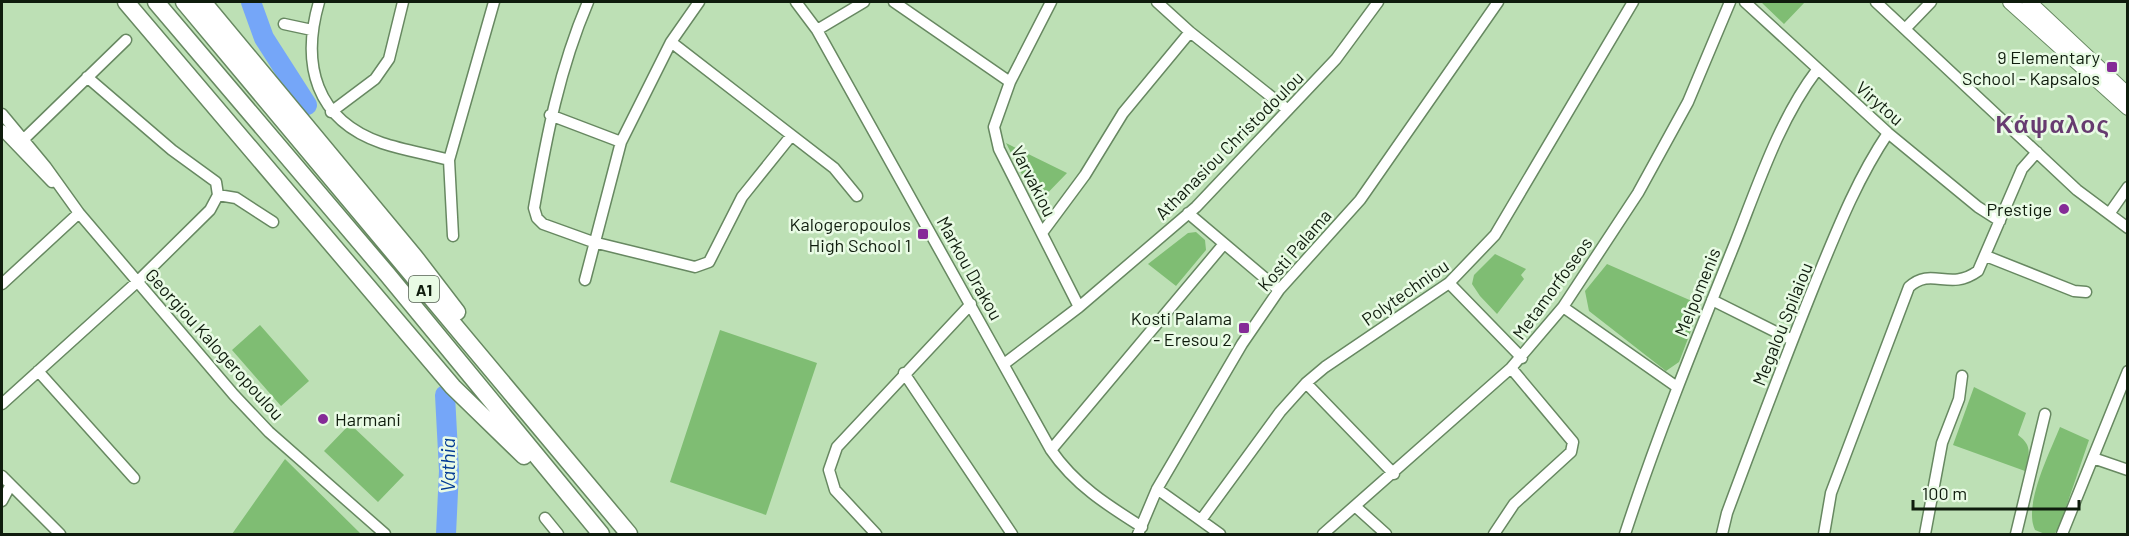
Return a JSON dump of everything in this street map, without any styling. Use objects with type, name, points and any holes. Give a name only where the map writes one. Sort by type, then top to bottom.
[{"type":"highway","points":[[126,2],[453,387],[576,506]]},
{"type":"highway","name":"A1","points":[[156,2],[387,274],[601,534]]},
{"type":"highway","name":"A1","points":[[184,2],[629,534]]},
{"type":"highway","points":[[203,2],[414,256],[593,493]]},
{"type":"main road","points":[[2010,2],[2127,108]]},
{"type":"main road","points":[[2029,2],[2127,95]]},
{"type":"street","points":[[319,2],[312,30],[310,52],[315,74],[331,112],[347,126],[381,143],[449,160]]},
{"type":"street","points":[[331,112],[375,79],[389,59],[404,2]]},
{"type":"street","points":[[453,236],[449,160],[494,2]]},
{"type":"street","points":[[588,2],[569,47],[550,115],[534,208],[537,218],[543,224],[593,242],[695,267],[709,262],[742,197],[791,136]]},
{"type":"street","points":[[585,280],[593,242],[621,142],[671,42],[699,2]]},
{"type":"street","name":"Markou Drakou","points":[[796,2],[817,30],[1066,472],[1140,531]]},
{"type":"street","points":[[817,30],[864,2]]},
{"type":"street","points":[[894,2],[1010,82]]},
{"type":"street","name":"Varvakiou","points":[[1051,2],[1010,82],[994,127],[999,149],[1079,307]]},
{"type":"street","points":[[1157,2],[1190,32],[1288,110]]},
{"type":"street","name":"Athanasiou Christodoulou","points":[[1004,364],[1079,307],[1188,213],[1336,59],[1378,2]]},
{"type":"street","name":"Kosti Palama","points":[[1140,531],[1157,489],[1242,344],[1279,290],[1360,200],[1498,2]]},
{"type":"street","name":"Polytechniou","points":[[1201,520],[1280,412],[1306,383],[1325,367],[1449,283],[1496,235],[1633,2]]},
{"type":"street","name":"Metamorfoseos","points":[[1323,534],[1394,474],[1522,358],[1563,307],[1638,193],[1688,102],[1730,2]]},
{"type":"street","name":"Virytou","points":[[1745,2],[1888,133],[1978,207],[2000,221]]},
{"type":"street","points":[[1876,2],[2077,190],[2127,228]]},
{"type":"street","points":[[1905,29],[1931,2]]},
{"type":"street","points":[[284,24],[312,30]]},
{"type":"street","points":[[1042,233],[1085,175],[1123,113],[1190,32]]},
{"type":"street","points":[[23,140],[126,40]]},
{"type":"street","points":[[671,42],[834,168],[857,196]]},
{"type":"street","name":"Melpomenis","points":[[1625,534],[1677,387],[1770,157],[1801,91],[1817,70]]},
{"type":"street","points":[[2,404],[137,282],[210,210],[218,195],[216,182],[172,150],[87,77]]},
{"type":"street","points":[[2,114],[59,188]]},
{"type":"street","points":[[550,115],[621,142]]},
{"type":"street","points":[[2,130],[41,173],[59,188]]},
{"type":"street","name":"Megalou Spilaiou","points":[[1722,534],[1727,513],[1792,340],[1843,215],[1868,163],[1888,133]]},
{"type":"street","points":[[1824,534],[1831,493],[1909,287],[1919,278],[1932,277],[1953,282],[1966,280],[1978,271],[2022,169],[2037,152]]},
{"type":"street","points":[[2109,214],[2127,187]]},
{"type":"street","name":"Georgiou Kalogeropoulou","points":[[59,188],[137,282],[262,424],[385,534]]},
{"type":"street","points":[[218,195],[236,198],[273,222]]},
{"type":"street","points":[[2,284],[79,213]]},
{"type":"street","points":[[1188,213],[1223,245],[1279,290]]},
{"type":"street","points":[[1052,450],[1223,245]]},
{"type":"street","points":[[1986,256],[2074,291],[2086,292]]},
{"type":"street","points":[[1449,283],[1522,358]]},
{"type":"street","points":[[1712,300],[1792,340]]},
{"type":"street","points":[[876,534],[835,490],[829,470],[837,447],[971,304]]},
{"type":"street","points":[[1563,307],[1677,387]]},
{"type":"street","points":[[1494,534],[1514,504],[1570,452],[1574,442],[1511,368]]},
{"type":"street","points":[[38,371],[134,478]]},
{"type":"street","points":[[2062,534],[2127,371]]},
{"type":"street","points":[[904,373],[1012,534]]},
{"type":"street","points":[[1926,534],[1942,443],[1959,399],[1962,376]]},
{"type":"street","points":[[1306,383],[1394,474]]},
{"type":"street","points":[[2016,534],[2045,414]]},
{"type":"street","points":[[2093,458],[2127,470]]},
{"type":"street","points":[[2,476],[60,534]]},
{"type":"street","points":[[2,501],[10,486]]},
{"type":"street","points":[[1157,489],[1220,534]]},
{"type":"street","points":[[1356,507],[1386,534]]},
{"type":"street","points":[[545,518],[558,534]]},
{"type":"green space","points":[[1761,2],[1805,2],[1784,24]]},
{"type":"green space","points":[[1006,143],[1067,173],[1037,204]]},
{"type":"green space","points":[[1196,232],[1205,240],[1206,250],[1176,286],[1148,264],[1188,233]]},
{"type":"green space","points":[[1495,254],[1526,269],[1521,275],[1524,279],[1497,314],[1472,284],[1474,275]]},
{"type":"green space","points":[[1607,264],[1701,305],[1679,362],[1666,371],[1589,311],[1585,291]]},
{"type":"green space","points":[[260,325],[309,381],[281,406],[232,350]]},
{"type":"green space","points":[[720,330],[817,363],[766,515],[670,482]]},
{"type":"green space","points":[[1974,387],[2026,413],[2018,435],[2026,443],[2029,451],[2025,471],[1953,445]]},
{"type":"green space","points":[[350,424],[404,475],[378,502],[324,451]]},
{"type":"green space","points":[[2060,427],[2089,440],[2059,528],[2054,534],[2045,534],[2035,530],[2032,507],[2039,478]]},
{"type":"green space","points":[[285,459],[361,534],[232,534]]},
{"type":"waterway","name":"Vathia","points":[[251,2],[264,38],[307,105]]},
{"type":"waterway","name":"Vathia","points":[[445,395],[449,471],[446,534]]},
{"type":"place","name":"9 Elementary School - Kapsalos","points":[[2112,67]]},
{"type":"place","name":"Prestige","points":[[2064,209]]},
{"type":"place","name":"Kalogeropoulos High School 1","points":[[923,234]]},
{"type":"place","name":"Kosti Palama - Eresou 2","points":[[1244,328]]},
{"type":"place","name":"Harmani","points":[[323,419]]},
{"type":"district","name":"Κάψαλος","points":[[2053,123]]}]
